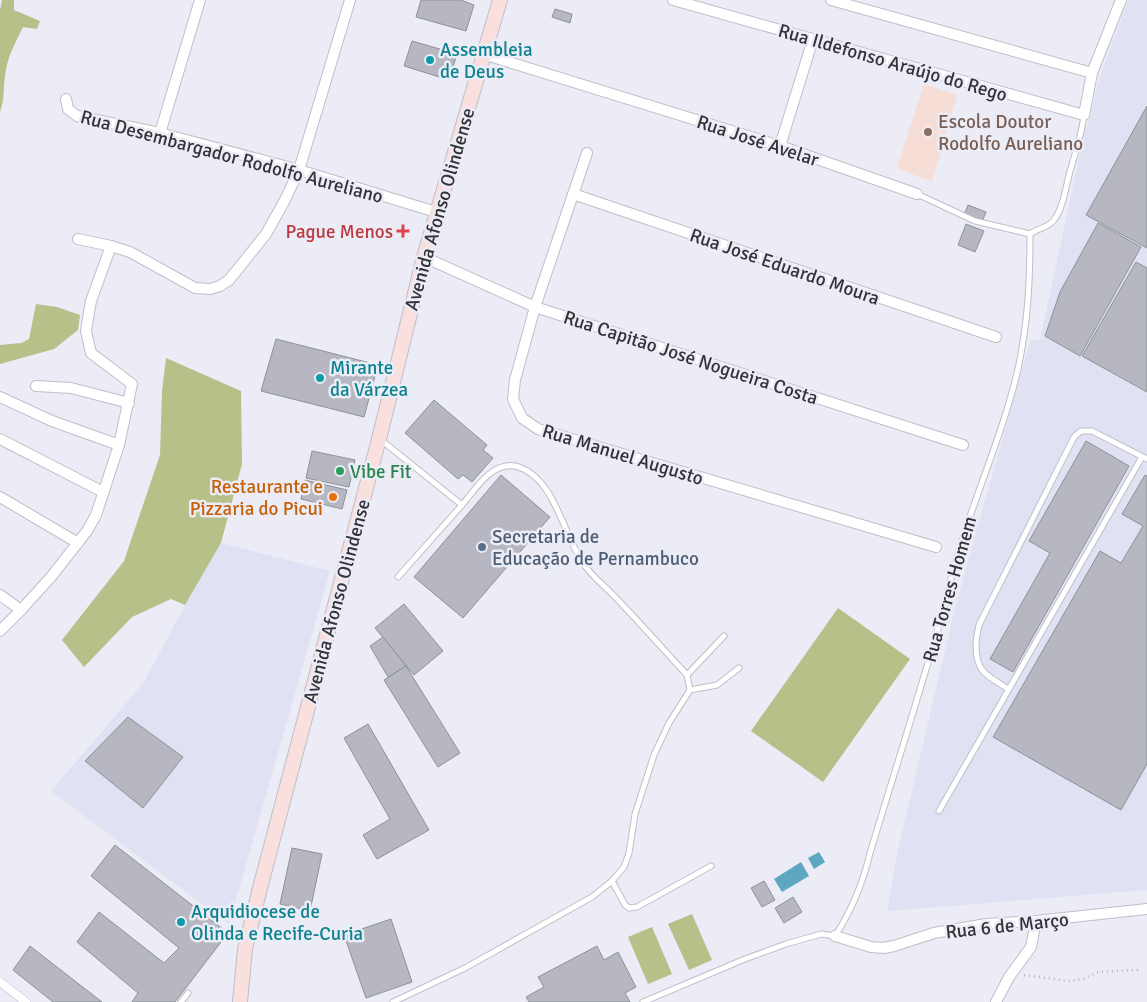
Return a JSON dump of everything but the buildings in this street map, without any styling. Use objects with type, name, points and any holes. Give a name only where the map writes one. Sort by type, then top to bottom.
[{"type":"main road","name":"Avenida Afonso Olindense","points":[[240,1002],[245,949],[260,888],[379,439],[436,212],[482,54],[500,0]]},
{"type":"street","points":[[160,133],[200,0]]},
{"type":"street","points":[[78,239],[130,252],[195,288],[220,286],[229,280],[266,234],[299,170],[350,0]]},
{"type":"street","name":"Rua Ildefonso Araújo do Rego","points":[[673,0],[1084,114]]},
{"type":"street","points":[[834,0],[1092,73]]},
{"type":"street","points":[[1084,114],[1092,73],[1121,0]]},
{"type":"street","points":[[780,146],[813,39]]},
{"type":"street","name":"Rua José Avelar","points":[[482,54],[780,146],[917,194]]},
{"type":"street","name":"Rua Desembargador Rodolfo Aureliano","points":[[66,99],[68,109],[76,116],[160,133],[299,170],[436,212]]},
{"type":"street","name":"Rua Manuel Augusto","points":[[587,153],[535,307],[515,380],[513,399],[522,418],[538,429],[936,547]]},
{"type":"street","name":"Rua José Eduardo Moura","points":[[573,194],[996,337]]},
{"type":"street","points":[[0,631],[21,610],[78,543],[96,515],[119,446],[132,384],[91,353],[86,331],[91,301],[111,246]]},
{"type":"street","name":"Rua Capitão José Nogueira Costa","points":[[424,257],[535,307],[963,445]]},
{"type":"street","points":[[36,386],[71,388],[129,403]]},
{"type":"street","points":[[0,397],[52,421],[119,446]]},
{"type":"street","points":[[0,439],[103,492]]},
{"type":"street","points":[[0,497],[78,543]]},
{"type":"street","points":[[0,595],[21,610]]},
{"type":"street","name":"Rua 6 de Março","points":[[835,936],[871,947],[884,948],[934,933],[972,926],[1147,909]]},
{"type":"street","points":[[996,1002],[1013,973],[1032,947],[1036,921]]},
{"type":"street","points":[[0,982],[26,1002]]},
{"type":"lane","points":[[1030,234],[1050,224],[1058,213],[1078,144],[1084,114]]},
{"type":"lane","name":"Rua José Avelar","points":[[917,194],[975,221],[1030,234]]},
{"type":"lane","name":"Rua Torres Homem","points":[[835,936],[848,916],[865,876],[870,853],[939,624],[953,570],[978,492],[1006,415],[1020,360],[1029,305],[1031,278],[1030,234]]},
{"type":"lane","points":[[939,811],[1008,689],[1144,458],[1092,431],[1081,431],[1074,437],[979,625],[976,640],[977,656],[982,670],[1008,689]]},
{"type":"lane","points":[[379,439],[462,505]]},
{"type":"lane","points":[[394,1002],[465,968],[592,897],[612,881],[624,867],[629,853],[635,814],[654,755],[669,722],[690,690],[688,675],[584,564],[571,543],[554,504],[541,482],[526,471],[514,466],[494,470],[398,577]]},
{"type":"lane","points":[[688,675],[724,636]]},
{"type":"lane","points":[[690,690],[717,685],[739,668]]},
{"type":"lane","points":[[612,881],[625,905],[629,908],[637,907],[711,866]]},
{"type":"lane","name":"Rua 6 de Março","points":[[643,1002],[719,969],[778,947],[820,934],[835,936]]},
{"type":"lane","points":[[180,1002],[188,992]]},
{"type":"path","points":[[1013,973],[1069,981],[1083,979],[1098,972],[1139,970]]},
{"type":"shaded area","points":[[1128,0],[1147,0],[1147,890],[887,911],[897,854],[956,604],[1030,341],[1040,340],[1084,135],[1091,115],[1097,85]]},
{"type":"shaded area","name":"Escola Doutor Rodolfo Aureliano","points":[[924,84],[957,95],[932,182],[897,168]]},
{"type":"shaded area","points":[[221,543],[330,571],[229,924],[51,791],[144,682]]},
{"type":"green space","points":[[2,0],[14,0],[14,10],[40,21],[37,29],[23,27],[14,45],[6,69],[0,112],[0,10]]},
{"type":"green space","points":[[36,304],[57,307],[80,315],[78,330],[54,349],[0,364],[0,345],[21,343],[29,339]]},
{"type":"green space","points":[[166,358],[241,391],[242,464],[221,543],[185,605],[171,599],[132,617],[84,667],[62,640],[124,561],[160,455],[162,391]]},
{"type":"green space","points":[[838,608],[910,659],[823,782],[751,731]]},
{"type":"green space","points":[[692,914],[712,960],[689,970],[668,924]]},
{"type":"green space","points":[[652,927],[672,974],[648,984],[628,937]]},
{"type":"water","points":[[819,852],[825,862],[814,869],[808,858]]},
{"type":"water","points":[[801,862],[809,876],[782,892],[774,879]]},
{"type":"place","name":"Assembleia de Deus","points":[[430,60]]},
{"type":"place","name":"Escola Doutor Rodolfo Aureliano","points":[[928,132]]},
{"type":"place","name":"Pague Menos","points":[[403,231]]},
{"type":"place","name":"Mirante da Várzea","points":[[320,378]]},
{"type":"place","name":"Vibe Fit","points":[[340,471]]},
{"type":"place","name":"Restaurante e Pizzaria do Picui","points":[[333,497]]},
{"type":"place","name":"Secretaria de Educação de Pernambuco","points":[[482,547]]},
{"type":"place","name":"Arquidiocese de Olinda e Recife-Curia","points":[[181,922]]}]
